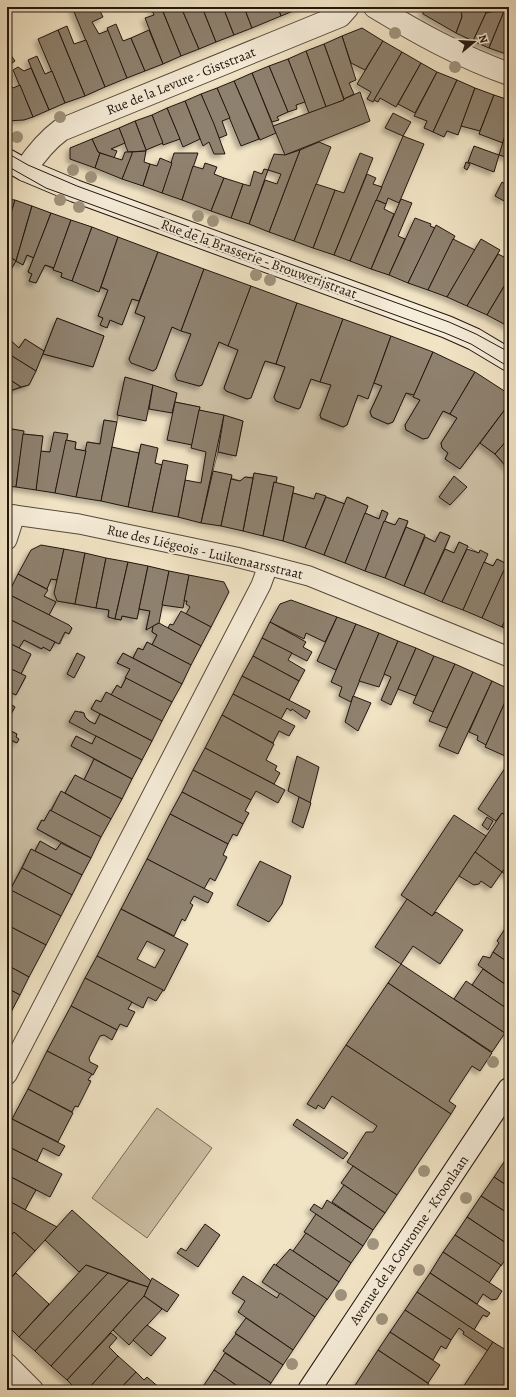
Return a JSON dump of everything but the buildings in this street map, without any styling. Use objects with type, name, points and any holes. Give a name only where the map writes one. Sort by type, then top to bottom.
[{"type":"main road","name":"Rue de la Levure - Giststraat","points":[[16,165],[34,156],[61,130],[340,16],[348,7]]},
{"type":"main road","points":[[381,9],[427,38],[480,64],[509,74]]},
{"type":"main road","name":"Rue de la Brasserie - Brouwerijstraat","points":[[16,165],[75,191],[447,327],[474,339],[509,360]]},
{"type":"main road","name":"Avenue de la Couronne - Kroonlaan","points":[[309,1390],[509,1089]]},
{"type":"main road","points":[[7,1365],[32,1390]]},
{"type":"street","points":[[7,540],[11,515]]},
{"type":"street","name":"Rue des Liégeois - Luikenaarsstraat","points":[[11,515],[79,524],[309,576],[509,657]]},
{"type":"street","points":[[7,1075],[261,585],[268,566]]},
{"type":"shaded area","points":[[27,255],[34,258],[28,272],[32,274],[29,281],[36,283],[45,265],[62,273],[61,277],[108,290],[98,316],[103,318],[107,328],[110,320],[122,325],[132,299],[139,301],[135,313],[145,317],[129,359],[153,371],[156,369],[172,327],[191,334],[177,379],[199,386],[202,385],[219,342],[238,350],[224,388],[226,391],[247,399],[251,397],[265,361],[285,367],[274,397],[276,401],[298,409],[300,408],[311,379],[331,385],[320,415],[321,419],[343,427],[347,425],[358,395],[374,383],[382,386],[370,412],[372,417],[388,424],[393,422],[406,393],[420,400],[405,425],[406,430],[423,439],[428,437],[443,411],[457,418],[441,443],[442,448],[448,453],[445,459],[460,469],[480,443],[495,454],[509,471],[509,572],[504,570],[507,564],[497,559],[493,566],[484,562],[479,553],[459,542],[454,553],[445,549],[450,536],[440,532],[435,542],[406,527],[408,522],[395,525],[384,521],[388,513],[382,510],[379,519],[365,513],[368,506],[348,497],[345,504],[316,493],[314,499],[293,493],[294,487],[276,483],[277,477],[254,473],[253,478],[245,477],[240,481],[213,471],[218,452],[236,456],[243,421],[199,410],[200,407],[175,402],[177,393],[125,377],[117,422],[104,420],[100,444],[88,442],[86,451],[75,449],[76,442],[66,440],[50,452],[40,451],[43,436],[23,434],[23,431],[12,429],[11,434],[7,433],[7,392],[29,385],[43,354],[93,367],[104,336],[57,318],[44,351],[25,339],[19,348],[11,342],[11,340],[7,337],[7,276],[16,261],[23,265]]},
{"type":"shaded area","points":[[51,579],[57,580],[57,601],[109,610],[108,617],[121,620],[122,616],[137,619],[139,609],[150,611],[146,629],[153,626],[152,632],[157,635],[152,645],[147,642],[143,650],[138,648],[133,658],[123,653],[117,663],[130,669],[121,688],[117,685],[111,695],[106,693],[101,702],[96,700],[91,709],[100,714],[95,724],[88,720],[81,711],[78,713],[96,736],[92,744],[76,736],[71,746],[94,759],[84,780],[75,775],[65,793],[61,792],[44,821],[41,820],[37,829],[61,843],[56,850],[40,841],[35,851],[31,849],[10,890],[7,888],[7,738],[16,743],[18,739],[16,737],[17,734],[7,729],[7,713],[11,715],[15,707],[7,702],[12,693],[16,695],[26,677],[21,674],[31,655],[19,648],[24,640],[41,649],[43,647],[50,651],[55,642],[60,644],[65,632],[69,634],[72,628],[49,615],[56,602],[44,596]]},
{"type":"shaded area","points":[[157,1108],[212,1148],[147,1238],[92,1198]]},
{"type":"tram line","points":[[7,153],[28,165],[77,186],[449,322],[476,334],[509,352]]},
{"type":"tram line","points":[[7,166],[46,188],[445,333],[471,344],[509,367]]}]
